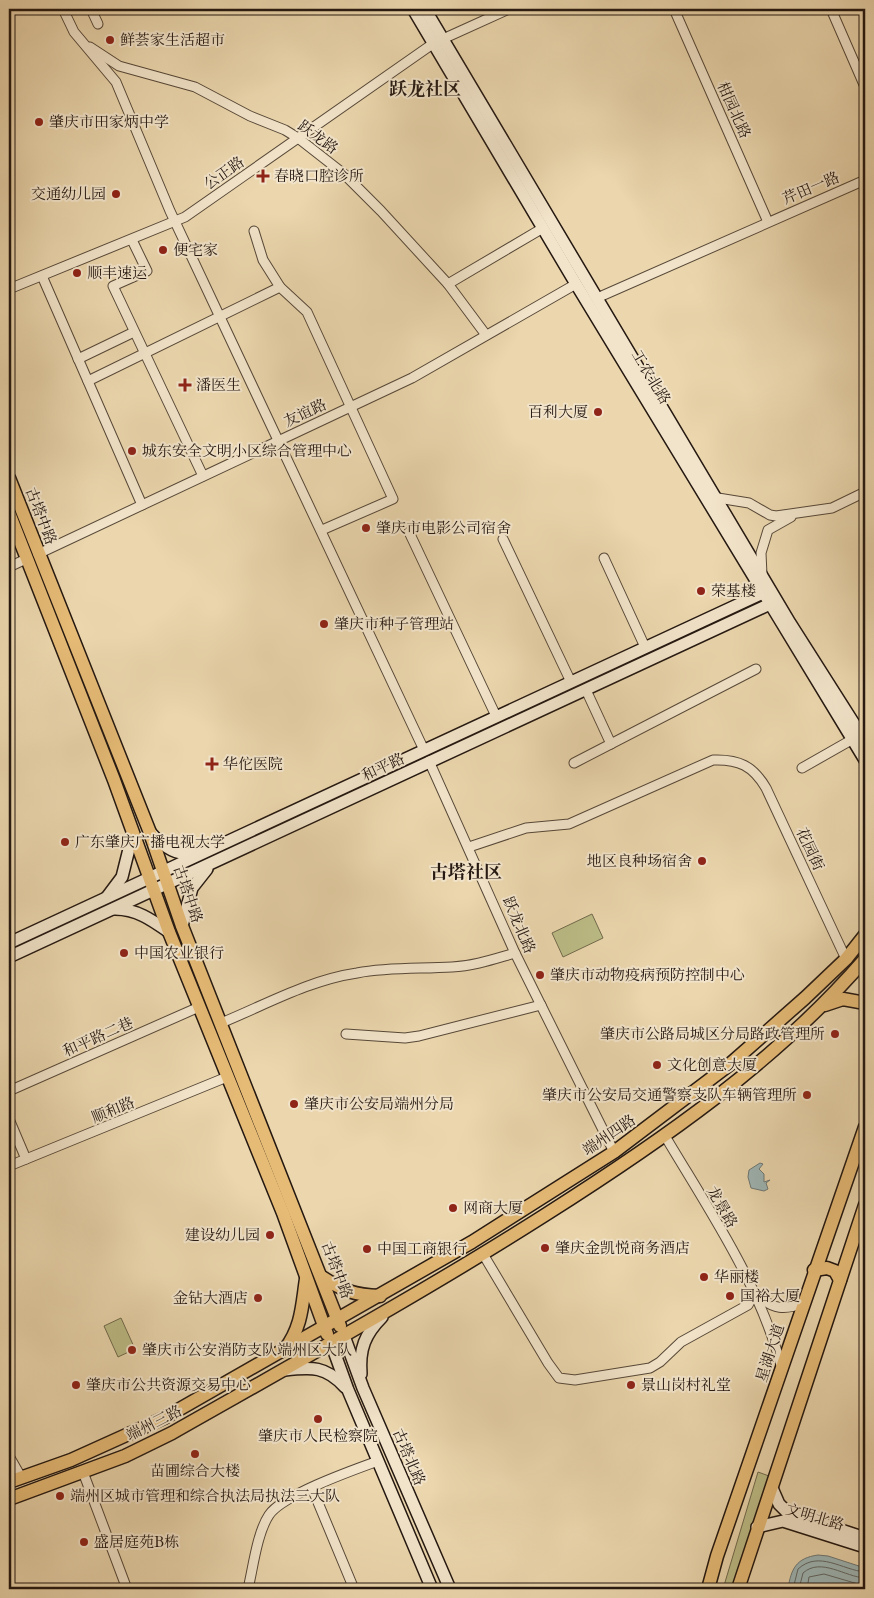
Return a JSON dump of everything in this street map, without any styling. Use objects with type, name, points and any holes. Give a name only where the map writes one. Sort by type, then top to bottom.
[{"type":"main road","name":"工农北路","points":[[413,9],[439,41],[865,742]]},
{"type":"main road","name":"工农北路","points":[[425,9],[439,41],[576,284],[865,760]]},
{"type":"main road","name":"古塔中路","points":[[9,478],[149,830],[182,926],[221,1023],[289,1210],[306,1276],[331,1343]]},
{"type":"main road","name":"古塔中路","points":[[9,514],[114,780],[169,932],[227,1077],[322,1277],[344,1336]]},
{"type":"main road","name":"和平路","points":[[214,856],[424,750],[763,593]]},
{"type":"main road","name":"和平路","points":[[9,957],[111,910],[152,885],[214,856],[429,762],[770,604]]},
{"type":"main road","points":[[114,780],[126,774]]},
{"type":"main road","points":[[149,830],[157,840],[173,851],[214,856]]},
{"type":"main road","points":[[105,899],[122,877],[133,833]]},
{"type":"main road","points":[[182,926],[189,897],[196,881],[214,856]]},
{"type":"main road","name":"和平路","points":[[9,944],[105,899],[152,885]]},
{"type":"main road","points":[[111,910],[130,910],[141,914],[169,932]]},
{"type":"main road","name":"端州四路","points":[[325,1328],[524,1209],[614,1152],[729,1065],[846,959],[865,935]]},
{"type":"main road","points":[[344,1336],[533,1223],[665,1136],[739,1078],[822,1006],[865,959]]},
{"type":"main road","points":[[822,1006],[843,999],[865,1003]]},
{"type":"main road","name":"星湖大道","points":[[708,1589],[717,1556],[782,1370],[814,1270],[865,1127]]},
{"type":"main road","points":[[738,1589],[865,1204]]},
{"type":"main road","points":[[524,1209],[533,1223]]},
{"type":"main road","points":[[814,1270],[826,1268],[835,1271],[840,1280]]},
{"type":"main road","points":[[283,1352],[295,1335],[301,1320],[306,1276]]},
{"type":"main road","points":[[322,1277],[359,1296],[380,1296]]},
{"type":"main road","points":[[362,1388],[360,1363],[362,1344],[371,1328],[388,1310]]},
{"type":"main road","name":"端州三路","points":[[9,1482],[71,1460],[139,1432],[325,1328]]},
{"type":"main road","name":"端州三路","points":[[9,1499],[83,1472],[172,1433],[344,1336]]},
{"type":"main road","name":"古塔北路","points":[[344,1336],[362,1388],[450,1589]]},
{"type":"main road","name":"古塔北路","points":[[331,1343],[348,1390],[432,1589]]},
{"type":"main road","points":[[283,1370],[306,1368],[330,1372],[348,1390]]},
{"type":"main road","name":"文明北路","points":[[772,1488],[779,1504],[787,1512],[865,1538]]},
{"type":"main road","name":"文明北路","points":[[758,1527],[783,1521],[865,1547]]},
{"type":"street","points":[[64,9],[80,40],[116,82],[176,222],[424,750]]},
{"type":"street","points":[[91,9],[98,24]]},
{"type":"street","name":"公正路","points":[[9,289],[176,222],[439,41],[509,9]]},
{"type":"street","name":"柑园北路","points":[[674,9],[768,222]]},
{"type":"street","points":[[831,9],[865,88]]},
{"type":"street","name":"跃龙路","points":[[80,40],[119,66],[195,86],[250,116],[285,130],[298,138],[344,174],[448,284],[486,335]]},
{"type":"street","name":"芹田一路","points":[[596,298],[865,180]]},
{"type":"street","points":[[448,284],[544,228]]},
{"type":"street","points":[[254,231],[264,260],[280,287],[307,312],[352,406],[393,499],[322,530]]},
{"type":"street","points":[[132,240],[147,271],[113,286],[143,354],[203,476]]},
{"type":"street","points":[[42,276],[142,505]]},
{"type":"street","name":"友谊路","points":[[38,554],[412,378],[576,284]]},
{"type":"street","points":[[88,381],[280,287]]},
{"type":"street","points":[[78,359],[134,332]]},
{"type":"street","points":[[718,498],[749,503],[770,515],[795,515],[832,508],[865,492]]},
{"type":"street","points":[[762,575],[762,553],[768,530],[775,524],[795,515]]},
{"type":"street","points":[[409,532],[496,716]]},
{"type":"street","points":[[503,539],[571,682]]},
{"type":"street","points":[[604,558],[645,647]]},
{"type":"street","points":[[9,568],[26,559]]},
{"type":"street","points":[[574,763],[756,669]]},
{"type":"street","points":[[586,690],[611,744]]},
{"type":"street","points":[[802,768],[852,739]]},
{"type":"street","name":"花园街","points":[[469,847],[526,828],[569,824],[713,760],[736,760],[752,769],[766,788],[846,959]]},
{"type":"street","name":"跃龙北路","points":[[429,762],[515,952],[614,1152]]},
{"type":"street","points":[[221,1023],[305,987],[340,976],[381,969],[453,967],[480,963],[515,952]]},
{"type":"street","points":[[346,1034],[405,1038],[541,1005]]},
{"type":"street","name":"和平路二巷","points":[[9,1091],[199,1007]]},
{"type":"street","name":"顺和路","points":[[9,1166],[227,1077]]},
{"type":"street","points":[[9,1120],[26,1159]]},
{"type":"street","name":"龙景路","points":[[665,1136],[755,1292]]},
{"type":"street","points":[[483,1254],[548,1363],[559,1378],[576,1380],[650,1368],[660,1362],[681,1342],[748,1304],[755,1292]]},
{"type":"street","points":[[755,1292],[766,1303],[775,1307],[793,1307],[803,1303]]},
{"type":"street","points":[[755,1292],[775,1342],[782,1370]]},
{"type":"street","points":[[9,1456],[21,1477]]},
{"type":"street","points":[[248,1589],[269,1515],[286,1500],[378,1461]]},
{"type":"street","points":[[83,1472],[127,1589]]},
{"type":"street","points":[[312,1488],[354,1589]]},
{"type":"green space","points":[[592,914],[603,938],[563,957],[552,933]]},
{"type":"green space","points":[[121,1318],[135,1349],[118,1357],[104,1326]]},
{"type":"green space","points":[[758,1472],[769,1476],[735,1589],[723,1589]]},
{"type":"water","points":[[760,1163],[763,1164],[759,1169],[764,1174],[764,1182],[770,1180],[766,1183],[768,1189],[764,1191],[751,1188],[748,1177],[749,1170]]},
{"type":"water","points":[[818,1555],[828,1556],[865,1568],[865,1589],[788,1589],[793,1570],[796,1566],[804,1559]]},
{"type":"place","name":"鲜荟家生活超市","points":[[110,40]]},
{"type":"place","name":"肇庆市田家炳中学","points":[[39,122]]},
{"type":"place","name":"春晓口腔诊所","points":[[263,176]]},
{"type":"place","name":"交通幼儿园","points":[[116,194]]},
{"type":"place","name":"便宅家","points":[[163,250]]},
{"type":"place","name":"顺丰速运","points":[[77,273]]},
{"type":"place","name":"潘医生","points":[[185,385]]},
{"type":"place","name":"百利大厦","points":[[598,412]]},
{"type":"place","name":"城东安全文明小区综合管理中心","points":[[132,451]]},
{"type":"place","name":"肇庆市电影公司宿舍","points":[[366,528]]},
{"type":"place","name":"荣基楼","points":[[701,591]]},
{"type":"place","name":"肇庆市种子管理站","points":[[324,624]]},
{"type":"place","name":"华佗医院","points":[[212,764]]},
{"type":"place","name":"广东肇庆广播电视大学","points":[[65,842]]},
{"type":"place","name":"地区良种场宿舍","points":[[702,861]]},
{"type":"place","name":"中国农业银行","points":[[124,953]]},
{"type":"place","name":"肇庆市动物疫病预防控制中心","points":[[540,975]]},
{"type":"place","name":"肇庆市公路局城区分局路政管理所","points":[[835,1034]]},
{"type":"place","name":"文化创意大厦","points":[[657,1065]]},
{"type":"place","name":"肇庆市公安局交通警察支队车辆管理所","points":[[807,1095]]},
{"type":"place","name":"肇庆市公安局端州分局","points":[[294,1104]]},
{"type":"place","name":"网商大厦","points":[[453,1208]]},
{"type":"place","name":"建设幼儿园","points":[[270,1235]]},
{"type":"place","name":"肇庆金凯悦商务酒店","points":[[545,1248]]},
{"type":"place","name":"中国工商银行","points":[[367,1249]]},
{"type":"place","name":"华丽楼","points":[[704,1277]]},
{"type":"place","name":"国裕大厦","points":[[730,1296]]},
{"type":"place","name":"金钻大酒店","points":[[258,1298]]},
{"type":"place","name":"肇庆市公安消防支队端州区大队","points":[[132,1350]]},
{"type":"place","name":"肇庆市公共资源交易中心","points":[[76,1385]]},
{"type":"place","name":"景山岗村礼堂","points":[[631,1385]]},
{"type":"place","name":"肇庆市人民检察院","points":[[318,1419]]},
{"type":"place","name":"苗圃综合大楼","points":[[195,1454]]},
{"type":"place","name":"端州区城市管理和综合执法局执法三大队","points":[[60,1496]]},
{"type":"place","name":"盛居庭苑B栋","points":[[84,1542]]},
{"type":"district","name":"跃龙社区","points":[[425,89]]},
{"type":"district","name":"古塔社区","points":[[466,872]]}]
